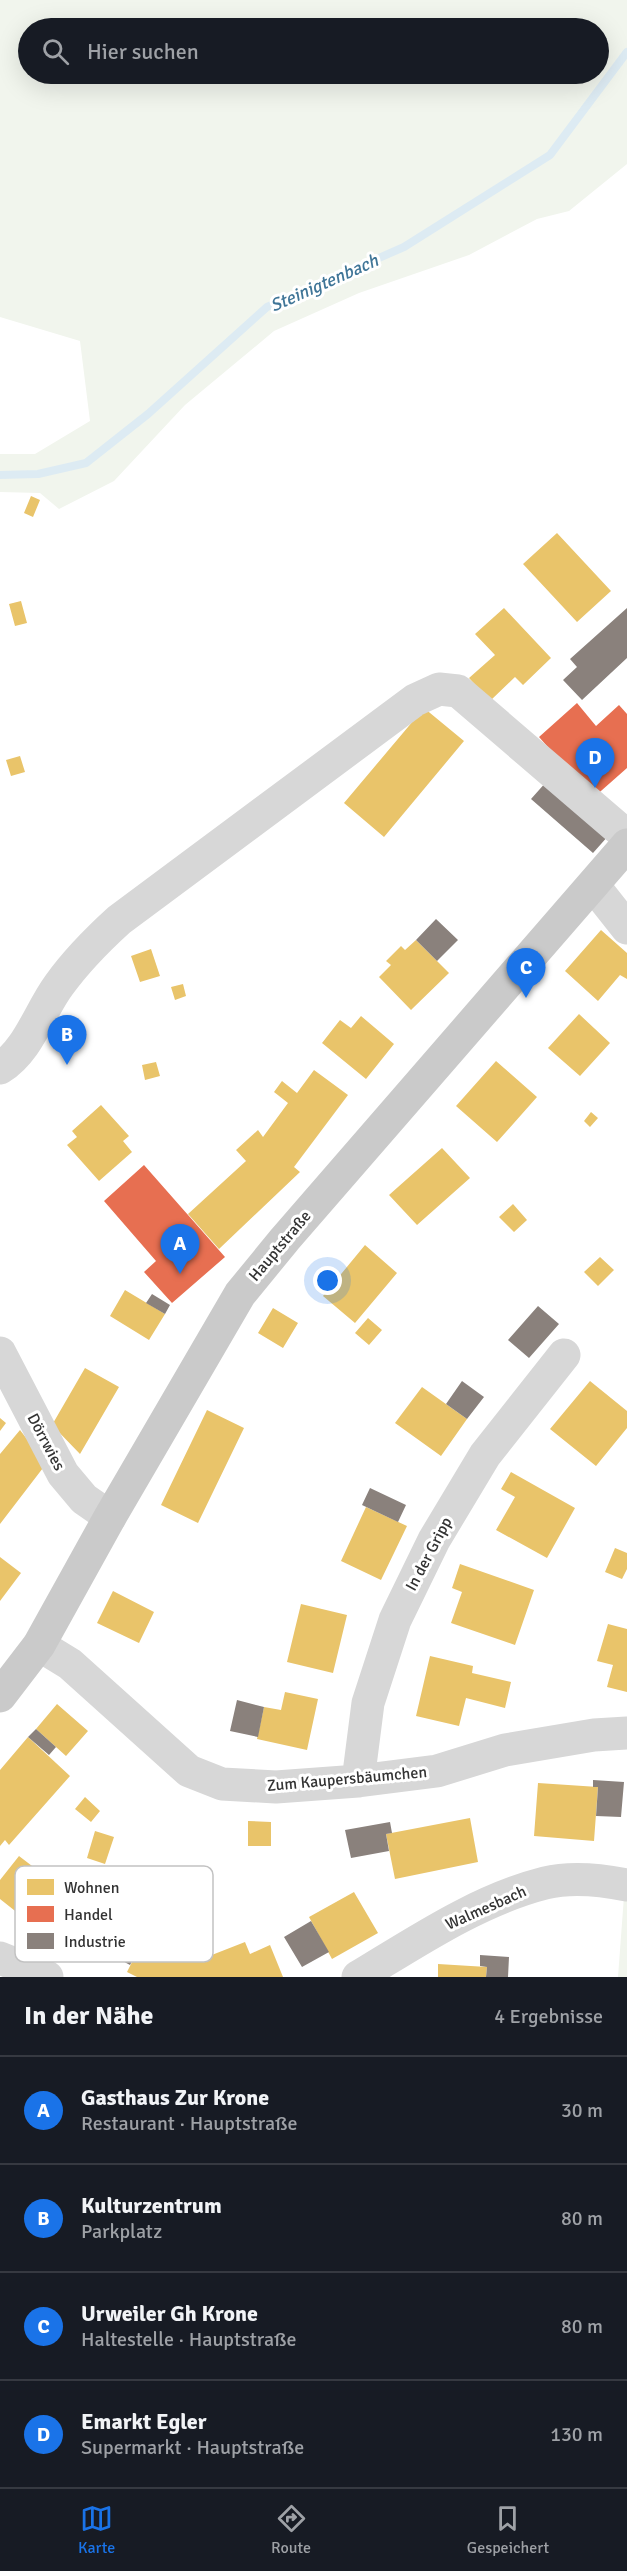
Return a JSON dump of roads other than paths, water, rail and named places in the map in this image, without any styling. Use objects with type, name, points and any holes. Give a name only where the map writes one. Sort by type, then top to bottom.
[{"type":"main road","name":"Hauptstraße","points":[[0,1696],[39,1645],[110,1517],[240,1294],[285,1239],[627,845]]},
{"type":"street","points":[[0,1068],[10,1062],[25,1042],[57,987],[84,953],[119,920],[415,700],[439,689],[458,692],[627,836]]},
{"type":"street","points":[[592,885],[627,928]]},
{"type":"street","name":"Dörrwies","points":[[0,1353],[63,1474],[84,1498],[110,1517]]},
{"type":"street","name":"In der Gripp","points":[[358,1781],[368,1703],[395,1620],[434,1540],[485,1455],[564,1355]]},
{"type":"street","name":"Zum Kaupersbäumchen","points":[[39,1645],[79,1672],[189,1771],[222,1784],[276,1787],[358,1781],[437,1771],[506,1750],[594,1735],[627,1733]]},
{"type":"street","name":"Walmesbach","points":[[358,1977],[439,1929],[502,1899],[547,1883],[603,1881],[627,1885]]},
{"type":"street","points":[[0,1958],[47,1977]]},
{"type":"waterway","name":"Steinigtenbach","points":[[609,76],[627,52]]},
{"type":"waterway","name":"Steinigtenbach","points":[[0,475],[38,474],[86,463],[148,414],[267,307],[404,247],[550,155],[603,84]]},
{"type":"place","name":"Emarkt Egler","points":[[595,788]]},
{"type":"place","name":"Urweiler Gh Krone","points":[[526,998]]},
{"type":"place","name":"Kulturzentrum","points":[[67,1065]]},
{"type":"place","name":"Gasthaus Zur Krone","points":[[180,1274]]}]
